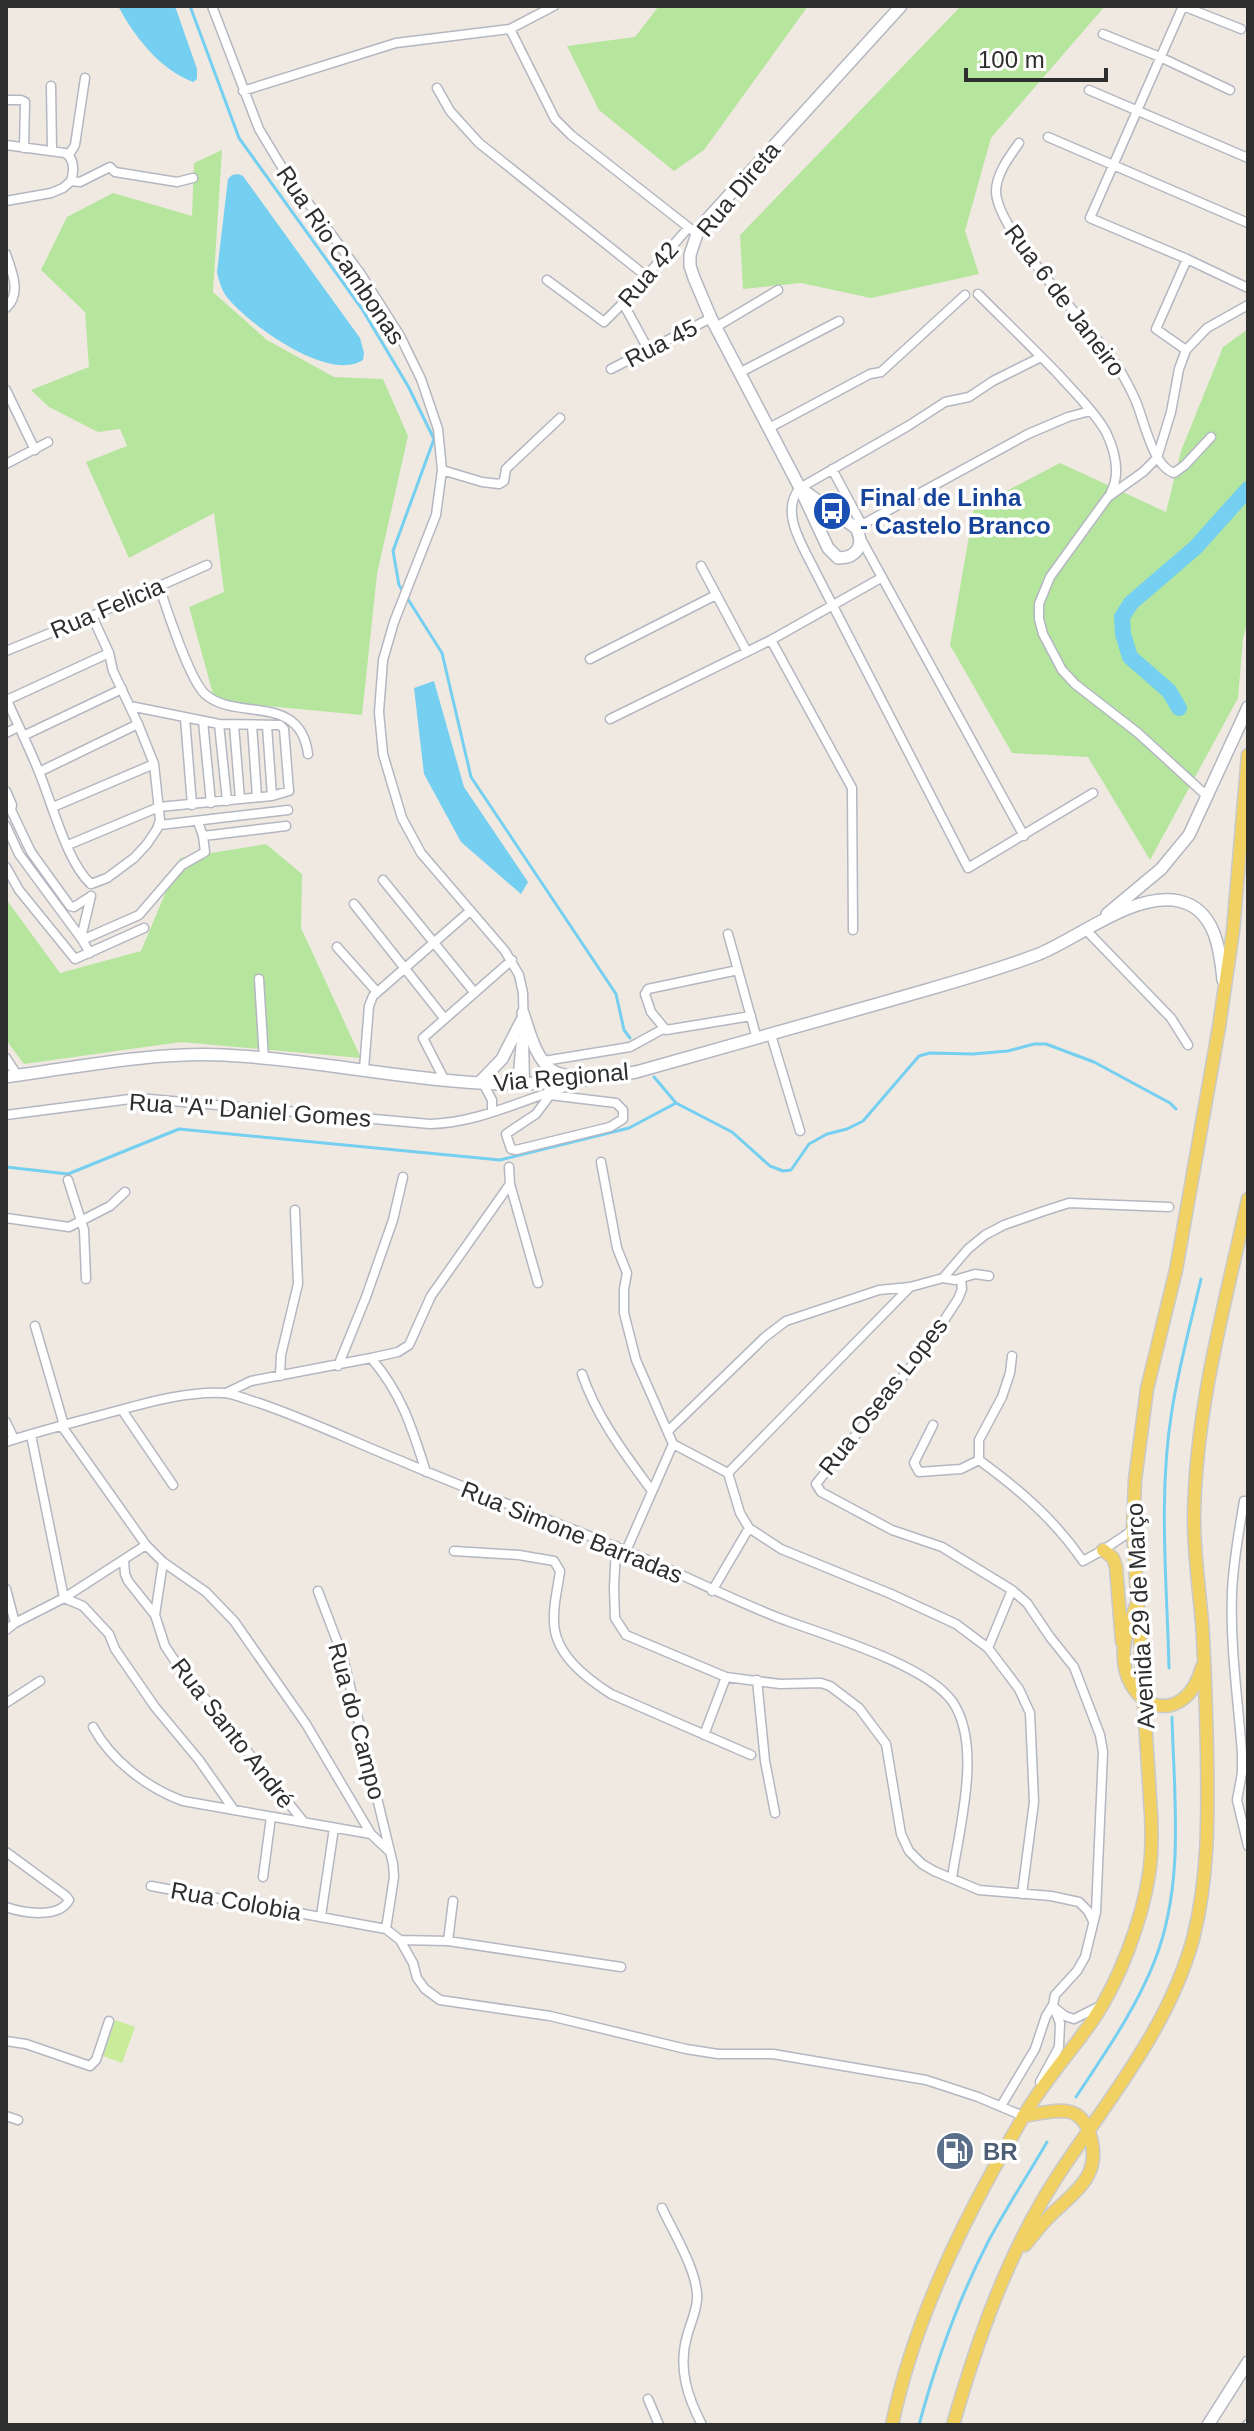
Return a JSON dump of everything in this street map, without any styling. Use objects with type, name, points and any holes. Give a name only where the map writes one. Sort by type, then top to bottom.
[{"type":"main road","name":"Rua Direta","points":[[800,488],[860,530],[859,550],[850,556],[838,558],[832,554],[714,322],[690,266],[692,231],[710,216],[901,6]]},
{"type":"main road","name":"Via Regional","points":[[1091,928],[1179,850],[1198,821],[1248,707]]},
{"type":"main road","name":"Avenida 29 de Março","points":[[892,2425],[917,2337],[976,2201],[1026,2111],[1094,2018],[1116,1978],[1136,1927],[1149,1876],[1151,1825],[1133,1530],[1135,1480],[1147,1389],[1176,1270],[1224,990],[1233,931],[1248,755]]},
{"type":"main road","name":"Via Regional","points":[[12,1076],[178,1055],[264,1059],[481,1083],[588,1080],[636,1072],[1001,968],[1043,952],[1146,902],[1163,900],[1192,906],[1204,916],[1212,928],[1221,956],[1224,990]]},
{"type":"main road","points":[[523,1022],[544,1061],[557,1073],[588,1080]]},
{"type":"main road","points":[[481,1083],[502,1059],[523,1022]]},
{"type":"main road","points":[[953,2425],[973,2356],[1009,2267],[1047,2194],[1146,2045],[1192,1942],[1202,1898],[1208,1840],[1204,1647],[1194,1522],[1195,1480],[1214,1355],[1248,1199]]},
{"type":"main road","points":[[1103,1550],[1116,1567],[1119,1628],[1126,1671],[1144,1701],[1166,1706],[1178,1702],[1188,1693],[1201,1670],[1204,1647]]},
{"type":"main road","points":[[1124,1647],[1139,1599]]},
{"type":"main road","points":[[1009,2267],[1031,2237],[1085,2182],[1093,2157],[1089,2132],[1081,2117],[1073,2112],[1026,2111]]},
{"type":"main road","points":[[1208,2425],[1248,2362]]},
{"type":"street","name":"Rua Rio Cambonas","points":[[212,6],[255,121],[276,160],[360,273],[400,336],[421,379],[438,429],[442,470],[439,500],[432,528],[387,643],[381,677],[380,730],[387,773],[411,836],[435,871],[512,960],[522,984],[521,1083]]},
{"type":"street","points":[[243,91],[396,43],[510,29],[554,6]]},
{"type":"street","points":[[1241,29],[1183,6],[1090,218],[1248,288]]},
{"type":"street","points":[[510,29],[555,119],[692,231]]},
{"type":"street","points":[[1103,34],[1230,90]]},
{"type":"street","points":[[8,198],[51,193],[71,181],[73,170],[70,157],[75,145],[85,78]]},
{"type":"street","points":[[51,86],[52,150]]},
{"type":"street","points":[[437,88],[450,111],[479,143],[646,276]]},
{"type":"street","points":[[1089,90],[1248,158]]},
{"type":"street","points":[[6,100],[25,102],[24,148]]},
{"type":"street","points":[[1048,137],[1248,223]]},
{"type":"street","name":"Rua 6 de Janeiro","points":[[1019,143],[1003,166],[996,191],[1004,218],[1118,368],[1136,401],[1157,458]]},
{"type":"street","points":[[6,145],[52,150],[70,157]]},
{"type":"street","points":[[71,181],[80,182],[110,167],[115,172],[173,182],[193,178]]},
{"type":"street","name":"Rua 42","points":[[547,280],[602,322],[692,231]]},
{"type":"street","points":[[6,254],[15,281],[14,296],[7,307]]},
{"type":"street","points":[[1186,350],[1156,329],[1187,259]]},
{"type":"street","name":"Rua 45","points":[[611,369],[778,290]]},
{"type":"street","points":[[978,294],[1090,411],[1106,432],[1117,465],[1116,480],[1108,497],[1043,590],[1039,604],[1043,634],[1062,670],[1075,684],[1138,733],[1208,797]]},
{"type":"street","points":[[769,428],[870,374],[881,372],[965,295]]},
{"type":"street","points":[[623,303],[648,349]]},
{"type":"street","points":[[1108,497],[1157,458],[1186,350],[1207,328],[1248,305]]},
{"type":"street","points":[[739,373],[839,321]]},
{"type":"street","points":[[1041,357],[969,397],[945,402],[800,488],[791,500],[793,522],[815,571],[968,868],[1093,793]]},
{"type":"street","points":[[6,390],[35,450]]},
{"type":"street","points":[[860,530],[1028,434],[1090,411]]},
{"type":"street","points":[[442,470],[499,484],[504,481],[506,469],[560,418]]},
{"type":"street","points":[[1157,458],[1174,473],[1211,437]]},
{"type":"street","points":[[6,464],[48,442]]},
{"type":"street","points":[[832,469],[881,578],[1024,836]]},
{"type":"street","name":"Rua Felicia","points":[[6,651],[207,565]]},
{"type":"street","points":[[701,566],[747,652]]},
{"type":"street","points":[[610,719],[771,640],[881,578]]},
{"type":"street","points":[[159,586],[193,676],[204,693],[221,702],[288,718],[302,733],[308,754]]},
{"type":"street","points":[[590,659],[716,595]]},
{"type":"street","points":[[91,884],[107,878],[134,858],[160,825],[154,764],[92,616]]},
{"type":"street","points":[[771,640],[852,788],[853,930]]},
{"type":"street","points":[[81,939],[91,884],[83,877],[68,845],[6,699],[109,653]]},
{"type":"street","points":[[23,736],[122,689]]},
{"type":"street","points":[[68,845],[159,807],[272,796],[287,793],[289,789],[284,729],[280,725],[219,724],[130,706]]},
{"type":"street","points":[[185,718],[192,805]]},
{"type":"street","points":[[203,721],[211,803]]},
{"type":"street","points":[[39,772],[138,724]]},
{"type":"street","points":[[219,724],[227,801]]},
{"type":"street","points":[[234,725],[240,799]]},
{"type":"street","points":[[252,725],[257,797]]},
{"type":"street","points":[[267,726],[272,796]]},
{"type":"street","points":[[6,733],[18,727]]},
{"type":"street","points":[[53,807],[154,764]]},
{"type":"street","points":[[6,791],[13,816],[31,852],[70,906],[74,907],[91,896]]},
{"type":"street","points":[[160,825],[288,810]]},
{"type":"street","points":[[81,939],[141,914],[182,865],[205,852],[198,822]]},
{"type":"street","points":[[6,826],[19,854],[90,953]]},
{"type":"street","points":[[203,836],[286,826]]},
{"type":"street","points":[[6,867],[19,890],[73,958],[79,959],[144,928]]},
{"type":"street","points":[[383,880],[474,992]]},
{"type":"street","points":[[354,904],[444,1018]]},
{"type":"street","points":[[364,1069],[369,1006],[375,994],[470,911]]},
{"type":"street","points":[[1091,928],[1171,1018],[1188,1045]]},
{"type":"street","points":[[728,934],[757,1039]]},
{"type":"street","points":[[337,947],[375,994]]},
{"type":"street","points":[[444,1079],[423,1038],[512,960]]},
{"type":"street","points":[[663,1029],[651,1012],[645,994],[648,989],[738,970]]},
{"type":"street","points":[[259,979],[264,1059]]},
{"type":"street","points":[[544,1061],[630,1047],[663,1029],[751,1016]]},
{"type":"street","points":[[771,1035],[800,1131]]},
{"type":"street","points":[[6,1058],[12,1076]]},
{"type":"street","name":"Rua \"A\" Daniel Gomes","points":[[6,1115],[138,1098],[430,1124],[469,1120],[588,1080]]},
{"type":"street","points":[[481,1083],[492,1100],[492,1111]]},
{"type":"street","points":[[549,1093],[616,1103],[623,1110],[623,1119],[610,1127],[511,1149],[506,1134],[536,1114],[549,1093]]},
{"type":"street","points":[[601,1162],[617,1248],[627,1273],[624,1313],[636,1360],[673,1444],[728,1473],[740,1513],[749,1528],[781,1549],[956,1624],[988,1648],[1019,1689],[1030,1713],[1034,1802],[1022,1894]]},
{"type":"street","points":[[509,1167],[510,1184],[538,1283]]},
{"type":"street","points":[[338,1366],[393,1220],[403,1177]]},
{"type":"street","points":[[68,1180],[84,1230],[86,1279]]},
{"type":"street","points":[[226,1393],[251,1381],[338,1366],[398,1352],[409,1345],[431,1296],[510,1184]]},
{"type":"street","points":[[6,1218],[69,1227],[110,1206],[125,1192]]},
{"type":"street","points":[[943,1278],[985,1235],[1004,1225],[1069,1203],[1169,1207]]},
{"type":"street","points":[[280,1376],[281,1355],[298,1284],[295,1210]]},
{"type":"street","points":[[668,1431],[775,1327],[786,1321],[879,1290],[910,1287],[943,1278],[961,1279],[975,1274],[989,1276]]},
{"type":"street","name":"Rua Oseas Lopes","points":[[961,1279],[960,1294],[926,1348],[816,1481],[816,1486],[821,1492],[877,1523],[942,1547],[1012,1590],[1027,1603],[1074,1667],[1100,1735],[1103,1752],[1098,1895],[1085,1957],[1073,1977],[1059,1988],[1035,2049],[1001,2106]]},
{"type":"street","points":[[728,1473],[910,1287]]},
{"type":"street","points":[[35,1326],[63,1425],[146,1545],[163,1562],[206,1592],[234,1621],[306,1724],[371,1834],[390,1853]]},
{"type":"street","points":[[979,1460],[979,1440],[1002,1397],[1012,1356]]},
{"type":"street","points":[[371,1358],[388,1378],[407,1412],[426,1472]]},
{"type":"street","points":[[582,1374],[588,1393],[610,1434],[652,1491]]},
{"type":"street","name":"Rua Simone Barradas","points":[[10,1441],[179,1396],[226,1393],[294,1416],[426,1472],[616,1546],[712,1591],[854,1645],[923,1676],[939,1686],[960,1715],[967,1758],[952,1878]]},
{"type":"street","points":[[122,1410],[173,1485]]},
{"type":"street","points":[[6,1422],[10,1441]]},
{"type":"street","points":[[933,1425],[914,1463],[919,1472],[961,1469],[979,1460]]},
{"type":"street","points":[[31,1435],[64,1598]]},
{"type":"street","points":[[626,1551],[673,1444]]},
{"type":"street","points":[[979,1460],[1026,1495],[1067,1537],[1083,1561],[1133,1530]]},
{"type":"street","points":[[1248,1491],[1236,1545],[1232,1607],[1242,1753],[1237,1800],[1248,1846]]},
{"type":"street","points":[[712,1591],[749,1528]]},
{"type":"street","points":[[6,1630],[64,1598],[146,1545]]},
{"type":"street","points":[[616,1546],[615,1618],[631,1639],[726,1677],[780,1684],[821,1683],[842,1694],[859,1708],[886,1744],[901,1834],[922,1864],[979,1890],[1079,1902],[1088,1911],[1093,1923]]},
{"type":"street","points":[[454,1551],[519,1555],[554,1561],[560,1571],[553,1623],[557,1637],[576,1667],[590,1681],[611,1694],[751,1755]]},
{"type":"street","name":"Rua Santo André","points":[[124,1560],[128,1581],[155,1615],[165,1646],[187,1679],[303,1821]]},
{"type":"street","points":[[155,1615],[163,1562]]},
{"type":"street","points":[[6,1589],[15,1623]]},
{"type":"street","points":[[988,1648],[1012,1590]]},
{"type":"street","name":"Rua do Campo","points":[[318,1591],[343,1657],[390,1853],[394,1877],[386,1929]]},
{"type":"street","points":[[64,1598],[83,1606],[109,1634],[115,1649],[155,1707],[199,1760],[234,1810]]},
{"type":"street","points":[[704,1735],[726,1677]]},
{"type":"street","points":[[757,1680],[765,1761],[775,1813]]},
{"type":"street","points":[[6,1703],[40,1681]]},
{"type":"street","points":[[93,1727],[117,1760],[159,1790],[183,1801],[371,1834]]},
{"type":"street","points":[[263,1877],[271,1817]]},
{"type":"street","points":[[321,1916],[334,1828]]},
{"type":"street","points":[[6,1852],[66,1896],[69,1903],[58,1909],[31,1913],[6,1907]]},
{"type":"street","name":"Rua Colobia","points":[[151,1886],[386,1929]]},
{"type":"street","points":[[1079,1902],[1098,1895]]},
{"type":"street","points":[[448,1941],[453,1901]]},
{"type":"street","points":[[386,1929],[400,1940],[425,1989],[440,2000],[550,2016],[686,2049],[718,2054],[773,2054],[926,2080],[1001,2106],[1026,2111],[1058,2051],[1060,2026],[1054,2007]]},
{"type":"street","points":[[400,1940],[448,1941],[621,1967]]},
{"type":"street","points":[[1054,2007],[1074,2019],[1101,2006]]},
{"type":"street","points":[[6,2041],[26,2044],[90,2066],[96,2060],[109,2021]]},
{"type":"street","points":[[6,2116],[18,2120]]},
{"type":"street","points":[[662,2208],[682,2249],[695,2287],[697,2300],[683,2349],[682,2366],[691,2402],[702,2425]]},
{"type":"street","points":[[648,2399],[659,2425]]},
{"type":"green space","points":[[659,6],[808,6],[704,150],[674,171],[599,110],[567,46],[635,37]]},
{"type":"green space","points":[[961,6],[1105,6],[991,138],[965,231],[979,274],[871,298],[801,283],[743,289],[740,235]]},
{"type":"green space","points":[[222,150],[213,292],[267,340],[334,377],[383,379],[408,436],[377,574],[362,715],[215,701],[189,607],[224,592],[214,513],[129,558],[86,462],[127,446],[120,429],[98,432],[49,407],[31,390],[89,367],[85,312],[41,270],[67,217],[113,193],[192,216],[194,163]]},
{"type":"green space","points":[[1248,329],[1248,621],[1243,638],[1238,698],[1150,860],[1088,757],[1012,753],[950,645],[974,508],[1060,463],[1166,512],[1181,451],[1223,347]]},
{"type":"green space","points":[[266,844],[302,874],[301,928],[361,1058],[181,1042],[24,1064],[6,1040],[6,899],[60,973],[141,951],[180,858]]},
{"type":"green space","points":[[115,2020],[135,2027],[122,2063],[103,2056]]},
{"type":"water","points":[[118,6],[175,6],[197,69],[197,79],[193,82],[181,76],[159,60],[140,40]]},
{"type":"water","points":[[238,174],[243,176],[360,338],[363,360],[348,365],[330,364],[310,357],[289,347],[251,321],[226,296],[217,272],[228,179]]},
{"type":"water","points":[[434,681],[464,787],[528,882],[521,894],[461,842],[424,774],[414,688]]},
{"type":"waterway","points":[[190,6],[239,138],[362,309],[408,386],[434,439],[393,551],[399,585],[442,653],[471,777],[616,994],[624,1030],[630,1038]]},
{"type":"waterway","points":[[1179,708],[1169,691],[1130,657],[1122,617],[1131,603],[1196,547],[1248,489]]},
{"type":"waterway","points":[[654,1077],[676,1103],[732,1132],[770,1166],[783,1171],[791,1170],[809,1144],[863,1121],[919,1056],[930,1053],[973,1054],[1046,1044],[1094,1062],[1176,1109]]},
{"type":"waterway","points":[[6,1167],[68,1174],[179,1129],[500,1160],[629,1128],[676,1103]]},
{"type":"waterway","points":[[1169,1668],[1165,1474],[1178,1377],[1201,1279]]},
{"type":"waterway","points":[[1076,2097],[1139,1996],[1164,1931],[1171,1901],[1176,1840],[1172,1717]]},
{"type":"waterway","points":[[919,2425],[940,2355],[967,2286],[995,2229],[1047,2142]]},
{"type":"place","name":"Final de Linha - Castelo Branco","points":[[832,511]]},
{"type":"place","name":"BR","points":[[955,2151]]}]
